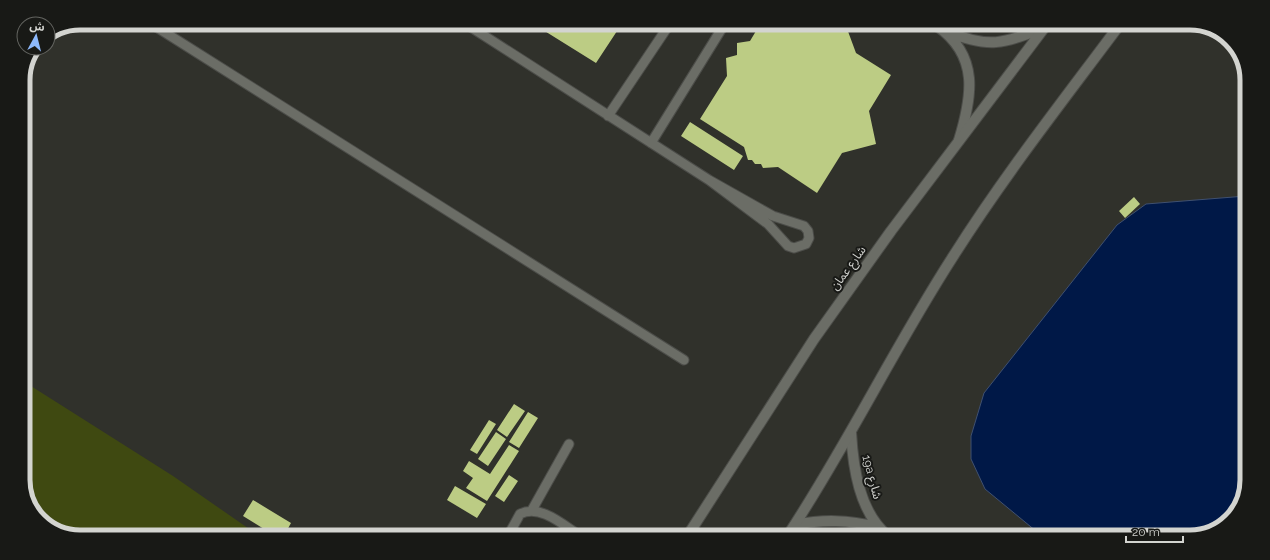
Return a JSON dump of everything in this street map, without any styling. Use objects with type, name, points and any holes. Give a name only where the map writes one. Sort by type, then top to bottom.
[{"type":"street","points":[[941,30],[956,46],[966,62],[970,80],[970,98],[959,141]]},
{"type":"street","points":[[944,30],[966,39],[984,43],[1008,41],[1037,30]]},
{"type":"street","name":"شارع عمان","points":[[691,530],[814,339],[959,141],[1043,30]]},
{"type":"street","points":[[792,530],[851,432],[927,299],[981,213],[1116,30]]},
{"type":"street","name":"19a شارع","points":[[851,432],[855,471],[865,503],[877,526],[881,530]]},
{"type":"street","points":[[795,525],[815,521],[836,520],[877,526]]},
{"type":"lane","points":[[161,30],[684,360]]},
{"type":"lane","points":[[475,30],[710,180],[778,218],[804,226],[808,231],[809,238],[806,244],[794,248],[788,246],[768,224],[710,180]]},
{"type":"lane","points":[[608,116],[666,30]]},
{"type":"lane","points":[[651,143],[721,30]]},
{"type":"lane","points":[[532,510],[569,444]]},
{"type":"lane","points":[[511,530],[520,514],[532,510],[544,513],[571,530]]},
{"type":"green space","points":[[30,385],[173,476],[251,530],[80,530],[61,526],[47,518],[35,502],[30,483]]},
{"type":"water","points":[[1240,196],[1240,480],[1236,499],[1230,510],[1218,522],[1197,530],[1035,530],[985,489],[971,459],[971,436],[984,393],[1117,225],[1146,204]]},
{"type":"building","points":[[543,30],[618,30],[596,63]]},
{"type":"building","points":[[757,30],[847,30],[856,53],[891,75],[869,111],[876,144],[842,153],[817,193],[778,167],[763,168],[761,164],[755,164],[752,160],[748,160],[744,147],[700,119],[727,76],[726,58],[737,55],[737,43],[750,41]]},
{"type":"building","points":[[690,122],[743,156],[734,170],[681,136]]},
{"type":"building","points":[[1134,197],[1140,204],[1125,218],[1119,211]]},
{"type":"building","points":[[514,404],[525,411],[507,437],[497,430]]},
{"type":"building","points":[[528,412],[538,418],[519,448],[509,442]]},
{"type":"building","points":[[489,420],[496,424],[477,454],[470,450]]},
{"type":"building","points":[[496,432],[506,439],[488,466],[478,459]]},
{"type":"building","points":[[509,445],[519,451],[487,501],[466,488],[473,478],[463,471],[469,461],[490,474]]},
{"type":"building","points":[[509,475],[518,481],[504,502],[495,496]]},
{"type":"building","points":[[455,486],[486,504],[477,518],[447,500]]},
{"type":"building","points":[[253,500],[291,523],[287,530],[266,530],[243,516]]}]
